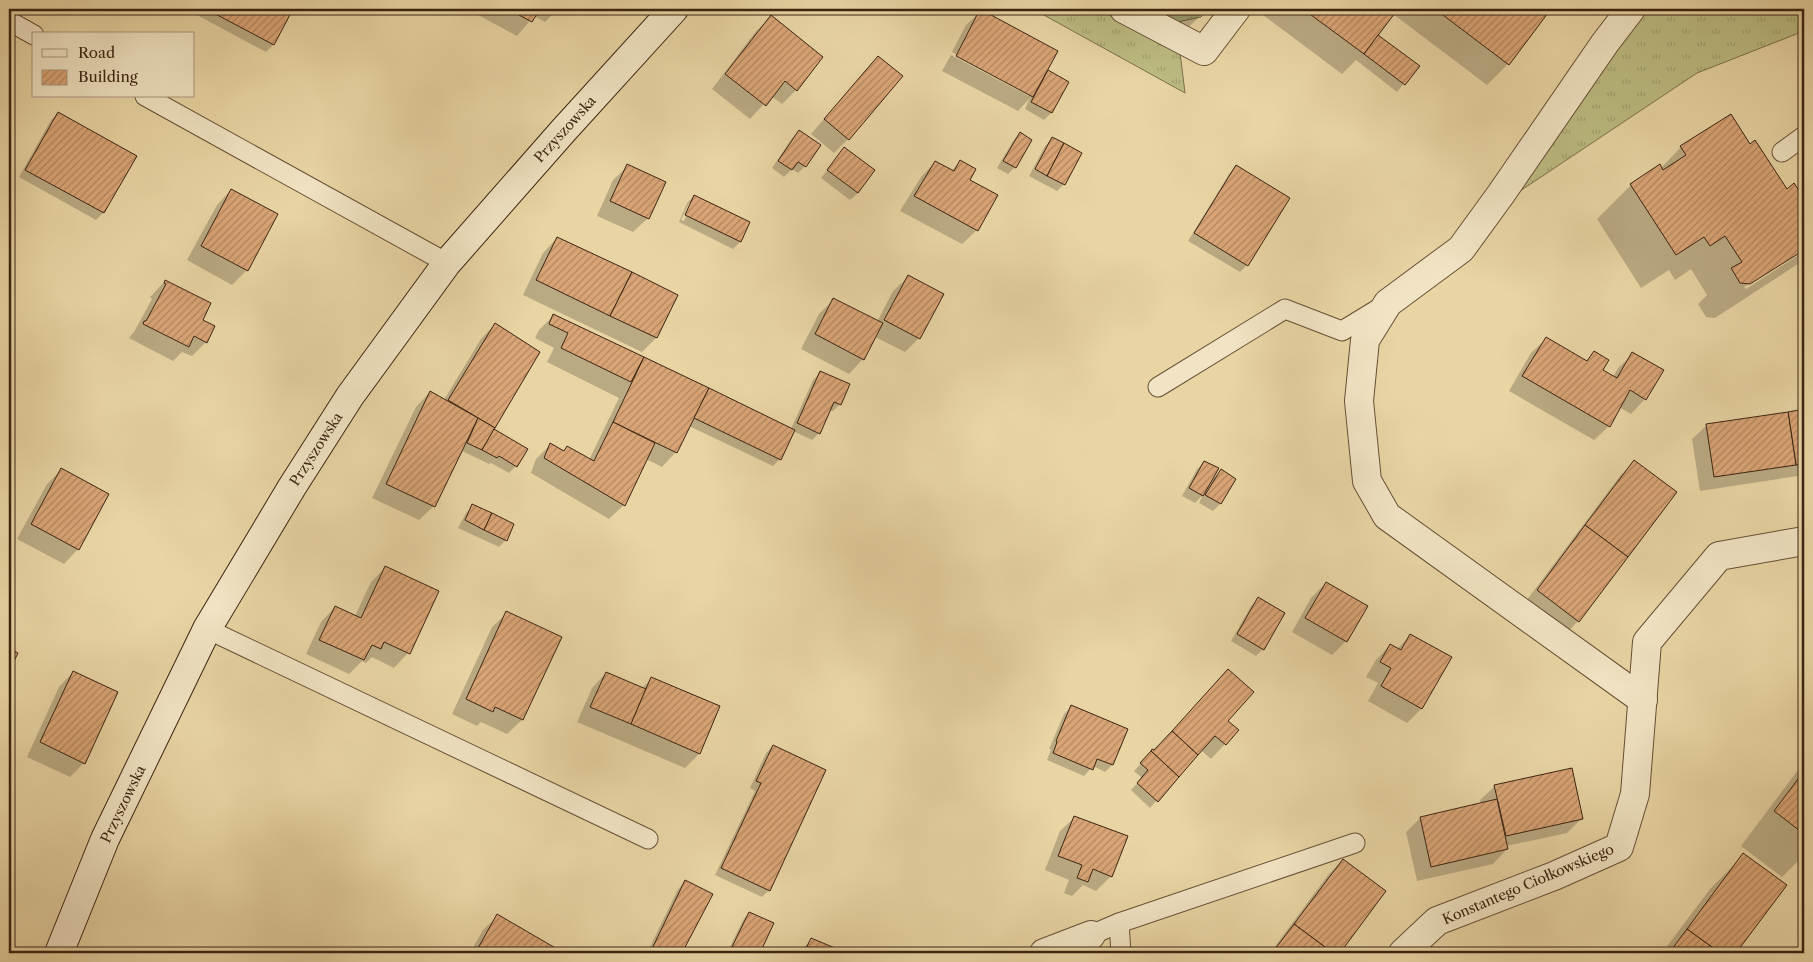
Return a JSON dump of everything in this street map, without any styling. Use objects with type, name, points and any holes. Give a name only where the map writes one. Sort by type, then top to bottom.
[{"type":"street","name":"Przyszowska","points":[[58,953],[106,839],[207,629],[292,487],[350,396],[447,263],[674,9]]},
{"type":"street","points":[[1124,9],[1204,51],[1236,9]]},
{"type":"street","points":[[1631,9],[1605,43],[1461,249],[1388,302],[1365,340],[1359,401],[1367,481],[1387,516],[1642,700]]},
{"type":"street","name":"Konstantego Ciołkowskiego","points":[[1403,953],[1437,921],[1554,876],[1619,847],[1635,794],[1647,642],[1719,556],[1804,541]]},
{"type":"street","points":[[1044,953],[1091,935]]},
{"type":"lane","points":[[9,21],[32,34]]},
{"type":"lane","points":[[150,98],[447,263]]},
{"type":"lane","points":[[1782,152],[1804,136]]},
{"type":"lane","points":[[1158,387],[1285,309],[1342,331],[1388,302]]},
{"type":"lane","points":[[207,629],[648,839]]},
{"type":"lane","points":[[1091,935],[1119,923],[1356,843]]},
{"type":"lane","points":[[1119,923],[1121,953]]},
{"type":"green space","points":[[1033,9],[1098,9],[1180,52],[1185,93]]},
{"type":"green space","points":[[1154,9],[1208,9],[1201,17],[1178,22]]},
{"type":"green space","points":[[1648,9],[1804,9],[1804,31],[1697,73],[1508,199],[1614,51]]},
{"type":"building","points":[[206,9],[293,9],[274,45]]},
{"type":"building","points":[[508,9],[540,9],[532,22]]},
{"type":"building","points":[[980,9],[1058,51],[1033,97],[956,56]]},
{"type":"building","points":[[1303,9],[1398,9],[1364,54]]},
{"type":"building","points":[[1435,9],[1551,9],[1509,65]]},
{"type":"building","points":[[771,15],[823,57],[797,91],[785,81],[766,106],[725,74]]},
{"type":"building","points":[[1378,35],[1420,66],[1405,85],[1364,54]]},
{"type":"building","points":[[878,56],[903,76],[849,140],[824,119]]},
{"type":"building","points":[[1048,70],[1069,82],[1052,113],[1031,102]]},
{"type":"building","points":[[58,112],[137,156],[104,213],[25,170]]},
{"type":"building","points":[[1731,114],[1750,144],[1755,140],[1787,189],[1794,183],[1804,198],[1804,250],[1750,284],[1740,283],[1731,268],[1742,262],[1725,236],[1710,246],[1704,237],[1676,255],[1630,184],[1660,164],[1663,170],[1686,155],[1680,146]]},
{"type":"building","points":[[799,130],[821,145],[806,167],[798,162],[792,170],[778,161]]},
{"type":"building","points":[[1020,132],[1032,140],[1016,168],[1003,161]]},
{"type":"building","points":[[1052,137],[1064,143],[1047,176],[1035,169]]},
{"type":"building","points":[[1064,143],[1082,153],[1065,185],[1047,176]]},
{"type":"building","points":[[844,147],[875,170],[858,193],[827,170]]},
{"type":"building","points":[[960,160],[976,169],[970,180],[998,195],[978,231],[914,196],[935,161],[954,171]]},
{"type":"building","points":[[627,164],[666,182],[649,219],[610,201]]},
{"type":"building","points":[[1236,165],[1290,198],[1248,266],[1194,233]]},
{"type":"building","points":[[231,189],[278,214],[248,271],[201,246]]},
{"type":"building","points":[[694,195],[750,222],[741,242],[685,215]]},
{"type":"building","points":[[557,237],[632,272],[610,316],[536,280]]},
{"type":"building","points":[[632,272],[678,295],[657,338],[610,316]]},
{"type":"building","points":[[908,275],[944,294],[920,339],[884,320]]},
{"type":"building","points":[[165,280],[211,303],[203,320],[215,326],[207,343],[194,336],[189,347],[143,324],[166,284],[164,283]]},
{"type":"building","points":[[833,298],[883,323],[864,360],[815,334]]},
{"type":"building","points":[[553,314],[644,357],[631,382],[561,348],[568,333],[549,324]]},
{"type":"building","points":[[495,323],[540,352],[495,428],[448,400]]},
{"type":"building","points":[[1546,337],[1587,361],[1594,351],[1609,360],[1603,370],[1617,378],[1632,352],[1664,370],[1646,400],[1630,390],[1610,427],[1522,376]]},
{"type":"building","points":[[644,357],[709,388],[677,453],[613,422]]},
{"type":"building","points":[[820,371],[850,384],[841,405],[834,402],[820,434],[797,423]]},
{"type":"building","points":[[709,388],[795,430],[781,460],[694,418]]},
{"type":"building","points":[[430,391],[478,418],[435,507],[386,484]]},
{"type":"building","points":[[1804,409],[1804,464],[1796,465],[1788,412]]},
{"type":"building","points":[[1788,412],[1796,465],[1714,477],[1706,424]]},
{"type":"building","points":[[478,418],[495,428],[482,450],[467,443]]},
{"type":"building","points":[[613,422],[655,443],[625,506],[544,458],[550,443],[564,451],[567,446],[594,461]]},
{"type":"building","points":[[494,429],[528,449],[517,467],[499,456],[497,458],[482,450]]},
{"type":"building","points":[[1634,460],[1677,492],[1628,557],[1585,525]]},
{"type":"building","points":[[1204,461],[1219,468],[1203,496],[1189,488]]},
{"type":"building","points":[[61,468],[109,494],[79,550],[31,524]]},
{"type":"building","points":[[1221,469],[1236,479],[1221,504],[1205,495]]},
{"type":"building","points":[[472,504],[492,513],[484,530],[465,520]]},
{"type":"building","points":[[492,513],[514,524],[507,541],[484,530]]},
{"type":"building","points":[[1585,525],[1628,557],[1579,622],[1537,590]]},
{"type":"building","points":[[385,566],[439,591],[410,654],[384,642],[381,649],[372,645],[364,660],[319,640],[335,606],[361,618]]},
{"type":"building","points":[[1326,582],[1368,606],[1347,642],[1305,618]]},
{"type":"building","points":[[1258,597],[1285,613],[1264,650],[1237,634]]},
{"type":"building","points":[[506,611],[562,637],[523,720],[495,707],[493,712],[466,699]]},
{"type":"building","points":[[1410,634],[1452,657],[1422,709],[1381,686],[1391,668],[1380,662],[1390,644],[1401,650]]},
{"type":"building","points":[[9,648],[18,653],[9,671]]},
{"type":"building","points":[[1228,669],[1254,692],[1228,721],[1239,730],[1226,745],[1215,736],[1198,755],[1172,731]]},
{"type":"building","points":[[73,671],[118,692],[85,764],[40,742]]},
{"type":"building","points":[[606,672],[646,689],[631,724],[590,707]]},
{"type":"building","points":[[651,677],[720,706],[700,754],[631,724]]},
{"type":"building","points":[[1071,705],[1128,729],[1113,765],[1097,759],[1093,770],[1053,753]]},
{"type":"building","points":[[1172,731],[1198,755],[1179,777],[1151,751]]},
{"type":"building","points":[[773,745],[826,770],[770,891],[721,868],[761,783],[756,781]]},
{"type":"building","points":[[1151,751],[1179,777],[1158,802],[1137,783],[1148,770],[1140,763]]},
{"type":"building","points":[[1572,768],[1583,819],[1506,836],[1494,785]]},
{"type":"building","points":[[1804,771],[1804,834],[1774,811]]},
{"type":"building","points":[[1497,799],[1508,849],[1431,867],[1420,817]]},
{"type":"building","points":[[1074,816],[1128,836],[1112,877],[1093,869],[1088,882],[1077,878],[1082,865],[1058,856]]},
{"type":"building","points":[[1743,853],[1787,885],[1736,953],[1720,953],[1687,929]]},
{"type":"building","points":[[1343,859],[1386,891],[1340,953],[1333,953],[1294,924]]},
{"type":"building","points":[[685,880],[713,894],[682,953],[650,953]]},
{"type":"building","points":[[749,912],[774,923],[760,953],[729,953]]},
{"type":"building","points":[[497,914],[564,953],[482,953],[477,950]]},
{"type":"building","points":[[1294,924],[1333,953],[1272,953]]},
{"type":"building","points":[[1687,929],[1720,953],[1669,953]]},
{"type":"building","points":[[811,938],[842,951],[841,953],[804,953]]}]
